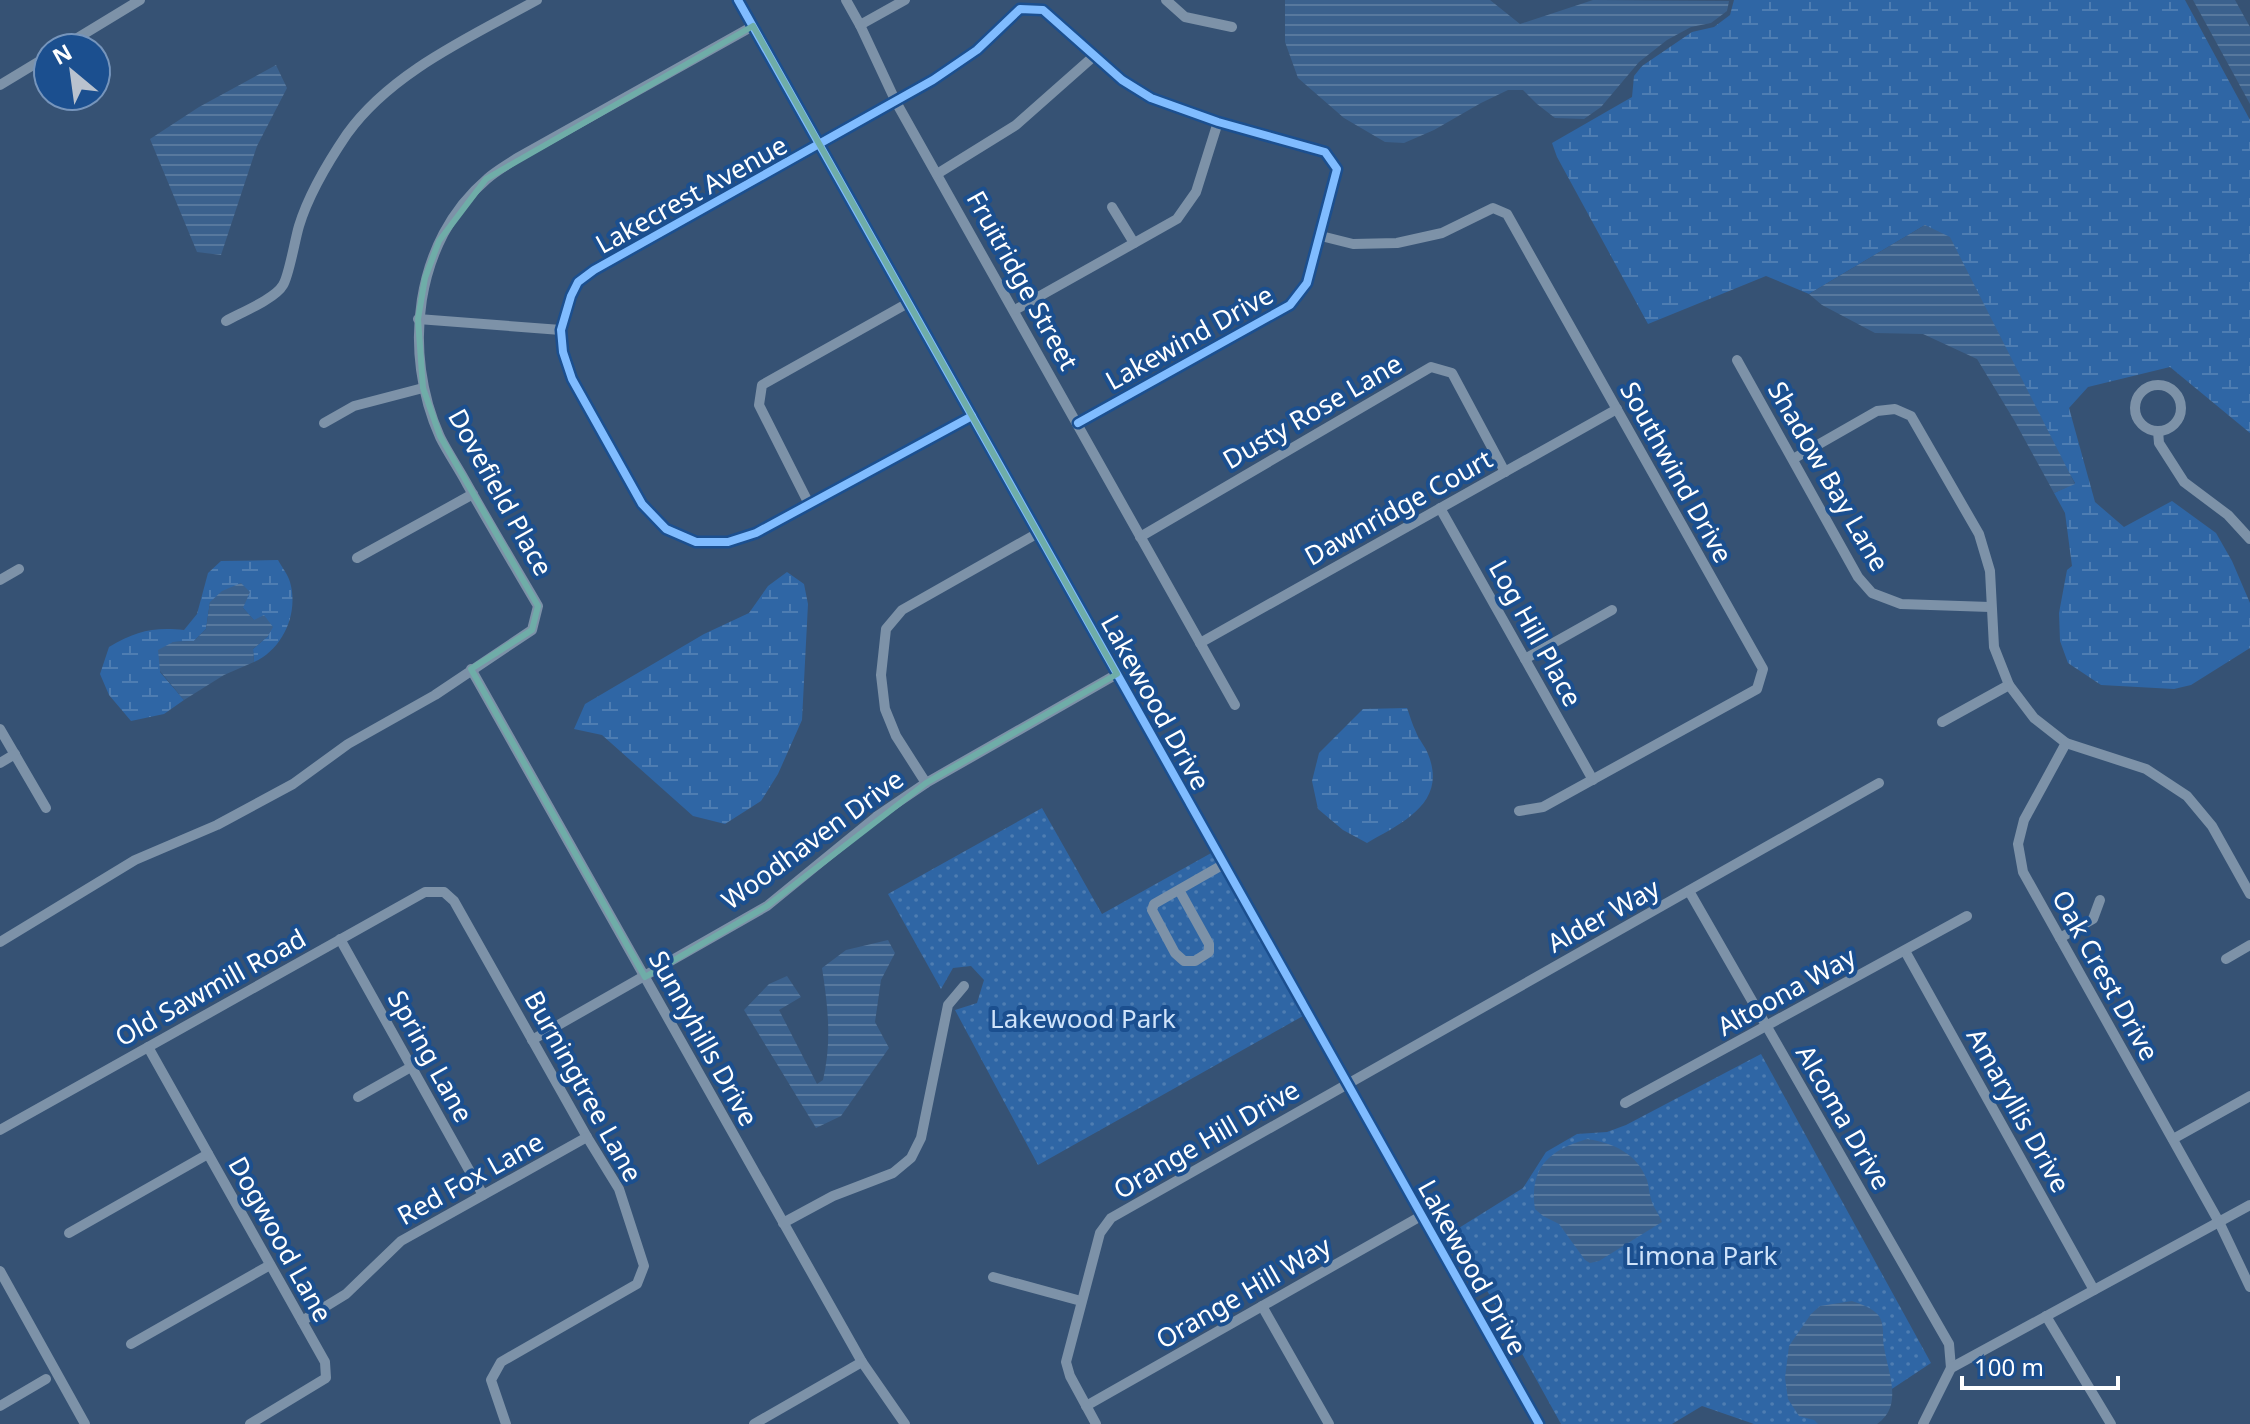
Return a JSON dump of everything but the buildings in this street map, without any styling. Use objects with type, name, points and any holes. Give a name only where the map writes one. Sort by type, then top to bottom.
[{"type":"street","points":[[87,32],[140,0]]},
{"type":"street","points":[[226,321],[284,285],[300,223],[320,176],[349,131],[387,91],[426,62],[537,0]]},
{"type":"street","name":"Lakewood Drive","points":[[738,0],[1539,1424]]},
{"type":"street","name":"Fruitridge Street","points":[[846,0],[896,102],[1235,705]]},
{"type":"street","points":[[860,25],[905,0]]},
{"type":"street","points":[[1166,0],[1185,17],[1232,27]]},
{"type":"street","name":"Lakewind Drive","points":[[820,145],[896,102],[977,50],[1020,9],[1043,10],[1122,80],[1151,98],[1218,122],[1325,152],[1337,169],[1307,283],[1290,305],[1078,423]]},
{"type":"street","name":"Dovefield Place","points":[[0,942],[135,860],[217,825],[293,784],[348,744],[435,695],[532,630],[538,606],[440,436],[423,388],[418,319],[425,278],[439,241],[460,208],[486,179],[517,158],[753,26]]},
{"type":"street","points":[[937,174],[1016,125],[1094,56]]},
{"type":"street","points":[[0,85],[32,66]]},
{"type":"street","points":[[1015,310],[1177,219],[1196,192],[1218,122]]},
{"type":"street","name":"Lakecrest Avenue","points":[[820,145],[594,270],[578,282],[571,296],[561,330],[563,352],[572,379],[642,504],[666,529],[696,542],[728,542],[756,533],[972,416]]},
{"type":"street","points":[[1112,207],[1134,243]]},
{"type":"street","name":"Southwind Drive","points":[[1321,236],[1353,244],[1397,243],[1442,233],[1493,208],[1507,214],[1763,669],[1757,689],[1543,807],[1519,811]]},
{"type":"street","points":[[809,504],[759,405],[762,385],[908,303]]},
{"type":"street","points":[[418,319],[561,330]]},
{"type":"street","name":"Shadow Bay Lane","points":[[1737,360],[1858,577],[1872,593],[1901,604],[1990,607]]},
{"type":"street","name":"Dusty Rose Lane","points":[[1140,537],[1431,367],[1452,373],[1505,472]]},
{"type":"street","points":[[2155,385],[2170,388],[2180,399],[2181,406],[2177,421],[2158,431],[2150,430],[2139,420],[2135,405],[2142,392],[2155,385]]},
{"type":"street","points":[[324,423],[354,406],[423,388]]},
{"type":"street","name":"Dawnridge Court","points":[[1200,643],[1617,409]]},
{"type":"street","points":[[1793,459],[1877,411],[1895,409],[1911,416],[1979,534],[1990,571],[1994,647],[2009,685],[2034,718],[2066,743],[2146,769],[2187,796],[2212,826],[2250,894]]},
{"type":"street","points":[[2158,431],[2159,443],[2184,482],[2228,515],[2250,539]]},
{"type":"street","points":[[357,558],[473,494]]},
{"type":"street","name":"Log Hill Place","points":[[1440,508],[1593,780]]},
{"type":"street","points":[[926,783],[896,736],[885,709],[881,675],[886,629],[902,610],[1038,533]]},
{"type":"street","points":[[0,580],[19,569]]},
{"type":"street","points":[[1525,659],[1612,610]]},
{"type":"street","name":"Sunnyhills Drive","points":[[471,669],[862,1362],[905,1424]]},
{"type":"street","name":"Woodhaven Drive","points":[[532,1040],[767,906],[876,817],[926,783],[1117,674]]},
{"type":"street","points":[[1942,722],[2009,685]]},
{"type":"street","points":[[0,729],[46,808]]},
{"type":"street","name":"Oak Crest Drive","points":[[2066,743],[2024,820],[2018,844],[2023,872],[2219,1222],[2250,1285]]},
{"type":"street","points":[[0,763],[15,754]]},
{"type":"street","name":"Alder Way","points":[[1347,1084],[1879,783]]},
{"type":"street","points":[[1179,890],[1209,944],[1209,952],[1195,961],[1184,961],[1175,953],[1152,910],[1154,904],[1224,864]]},
{"type":"street","name":"Alcoma Drive","points":[[1689,891],[1949,1344],[1951,1368]]},
{"type":"street","name":"Old Sawmill Road","points":[[0,1130],[425,892],[444,892]]},
{"type":"street","name":"Burningtree Lane","points":[[444,892],[454,901],[619,1189],[644,1266],[637,1284],[501,1362],[491,1380],[506,1424]]},
{"type":"street","points":[[2060,938],[2093,919],[2100,900]]},
{"type":"street","name":"Altoona Way","points":[[1625,1103],[1967,916]]},
{"type":"street","name":"Spring Lane","points":[[340,939],[483,1195]]},
{"type":"street","points":[[2226,959],[2250,945]]},
{"type":"street","name":"Amaryllis Drive","points":[[1905,951],[2094,1290]]},
{"type":"street","points":[[783,1223],[833,1196],[893,1173],[911,1158],[921,1138],[948,1005],[964,986]]},
{"type":"street","name":"Dogwood Lane","points":[[148,1047],[325,1362],[326,1378],[250,1424]]},
{"type":"street","points":[[358,1097],[411,1067]]},
{"type":"street","name":"Orange Hill Drive","points":[[1096,1424],[1070,1376],[1066,1362],[1100,1233],[1111,1218],[1347,1084]]},
{"type":"street","points":[[2173,1139],[2250,1096]]},
{"type":"street","name":"Red Fox Lane","points":[[302,1321],[346,1294],[401,1241],[587,1137]]},
{"type":"street","points":[[69,1233],[208,1154]]},
{"type":"street","points":[[1923,1424],[1951,1368],[2250,1205]]},
{"type":"street","name":"Orange Hill Way","points":[[1086,1406],[1421,1216]]},
{"type":"street","points":[[131,1344],[270,1265]]},
{"type":"street","points":[[0,1271],[85,1424]]},
{"type":"street","points":[[993,1277],[1081,1301]]},
{"type":"street","points":[[1262,1306],[1329,1424]]},
{"type":"street","points":[[2046,1316],[2111,1424]]},
{"type":"street","points":[[754,1424],[862,1362]]},
{"type":"street","points":[[0,1406],[46,1379]]},
{"type":"highlighted area","points":[[753,26],[1117,674],[926,783],[767,906],[645,977],[471,669],[532,630],[538,606],[440,436],[423,388],[418,319],[425,278],[439,241],[486,179]]},
{"type":"green space","points":[[1734,0],[2185,0],[2250,120],[2250,433],[2170,367],[2088,387],[2069,408],[2095,502],[2124,527],[2172,501],[2216,533],[2250,603],[2250,648],[2191,685],[2174,689],[2101,685],[2068,663],[2060,641],[2059,613],[2067,570],[2072,566],[2065,513],[2054,493],[2075,483],[1925,225],[1809,294],[1766,276],[1648,324],[1552,143],[1632,97],[1634,76],[1642,66],[1692,32],[1714,27],[1730,15]]},
{"type":"green space","points":[[278,560],[290,582],[292,606],[286,629],[273,648],[254,662],[253,649],[268,636],[243,608],[210,602],[206,629],[194,641],[173,642],[160,672],[184,700],[164,714],[131,721],[109,695],[100,674],[109,647],[145,631],[184,630],[197,614],[208,573],[221,561]]},
{"type":"green space","points":[[787,572],[804,584],[808,604],[802,720],[778,774],[761,801],[725,824],[693,816],[602,735],[574,729],[585,704],[704,634],[749,613],[768,586]]},
{"type":"green space","points":[[1407,708],[1428,754],[1433,771],[1432,786],[1427,798],[1407,819],[1367,843],[1343,830],[1318,809],[1312,781],[1319,753],[1363,709]]},
{"type":"green space","name":"Lakewood Park","points":[[1042,808],[1102,914],[1213,852],[1303,1016],[1038,1165],[955,1010],[977,1003],[984,980],[971,966],[953,968],[941,989],[888,894]]},
{"type":"green space","name":"Limona Park","points":[[1761,1054],[1931,1363],[1839,1424],[1754,1424],[1702,1406],[1672,1424],[1561,1424],[1454,1231],[1523,1188],[1546,1152],[1577,1134],[1607,1132],[1626,1125]]},
{"type":"shaded area","points":[[1285,0],[1490,0],[1520,24],[1593,0],[1729,1],[1727,11],[1711,23],[1691,27],[1667,40],[1639,62],[1601,107],[1584,119],[1555,118],[1523,90],[1508,90],[1404,143],[1385,142],[1344,118],[1298,78],[1285,42]]},
{"type":"shaded area","points":[[2193,0],[2235,0],[2250,27],[2250,104]]},
{"type":"shaded area","points":[[276,65],[287,88],[257,146],[221,255],[197,252],[150,139],[199,107]]},
{"type":"shaded area","points":[[1925,225],[1950,237],[2075,484],[2054,493],[1977,359],[1923,334],[1875,333],[1822,305],[1809,294]]},
{"type":"shaded area","points":[[241,583],[250,592],[243,608],[254,620],[264,615],[273,627],[253,649],[254,662],[224,675],[184,700],[160,671],[158,650],[173,642],[194,641],[206,629],[210,602],[222,591]]},
{"type":"shaded area","points":[[888,940],[895,953],[881,980],[875,1022],[889,1048],[841,1116],[816,1128],[744,1010],[769,984],[787,976],[801,997],[779,1010],[817,1084],[823,1080],[828,1038],[822,968],[846,950]]},
{"type":"shaded area","points":[[1587,1139],[1615,1147],[1637,1163],[1647,1180],[1652,1202],[1662,1222],[1599,1261],[1590,1263],[1559,1224],[1535,1209],[1534,1195],[1535,1182],[1544,1163],[1562,1149]]},
{"type":"shaded area","points":[[1852,1301],[1870,1309],[1881,1320],[1892,1388],[1890,1408],[1877,1424],[1818,1424],[1799,1416],[1788,1399],[1785,1378],[1789,1346],[1820,1306]]},
{"type":"cycle path","points":[[738,0],[1539,1424]]},
{"type":"cycle path","points":[[972,416],[756,533],[728,542],[696,542],[666,529],[642,504],[572,379],[563,352],[561,330],[578,282],[594,270],[933,80],[977,50],[1020,9],[1043,10],[1122,80],[1151,98],[1218,122],[1325,152],[1337,169],[1307,283],[1290,305],[1078,423]]}]
